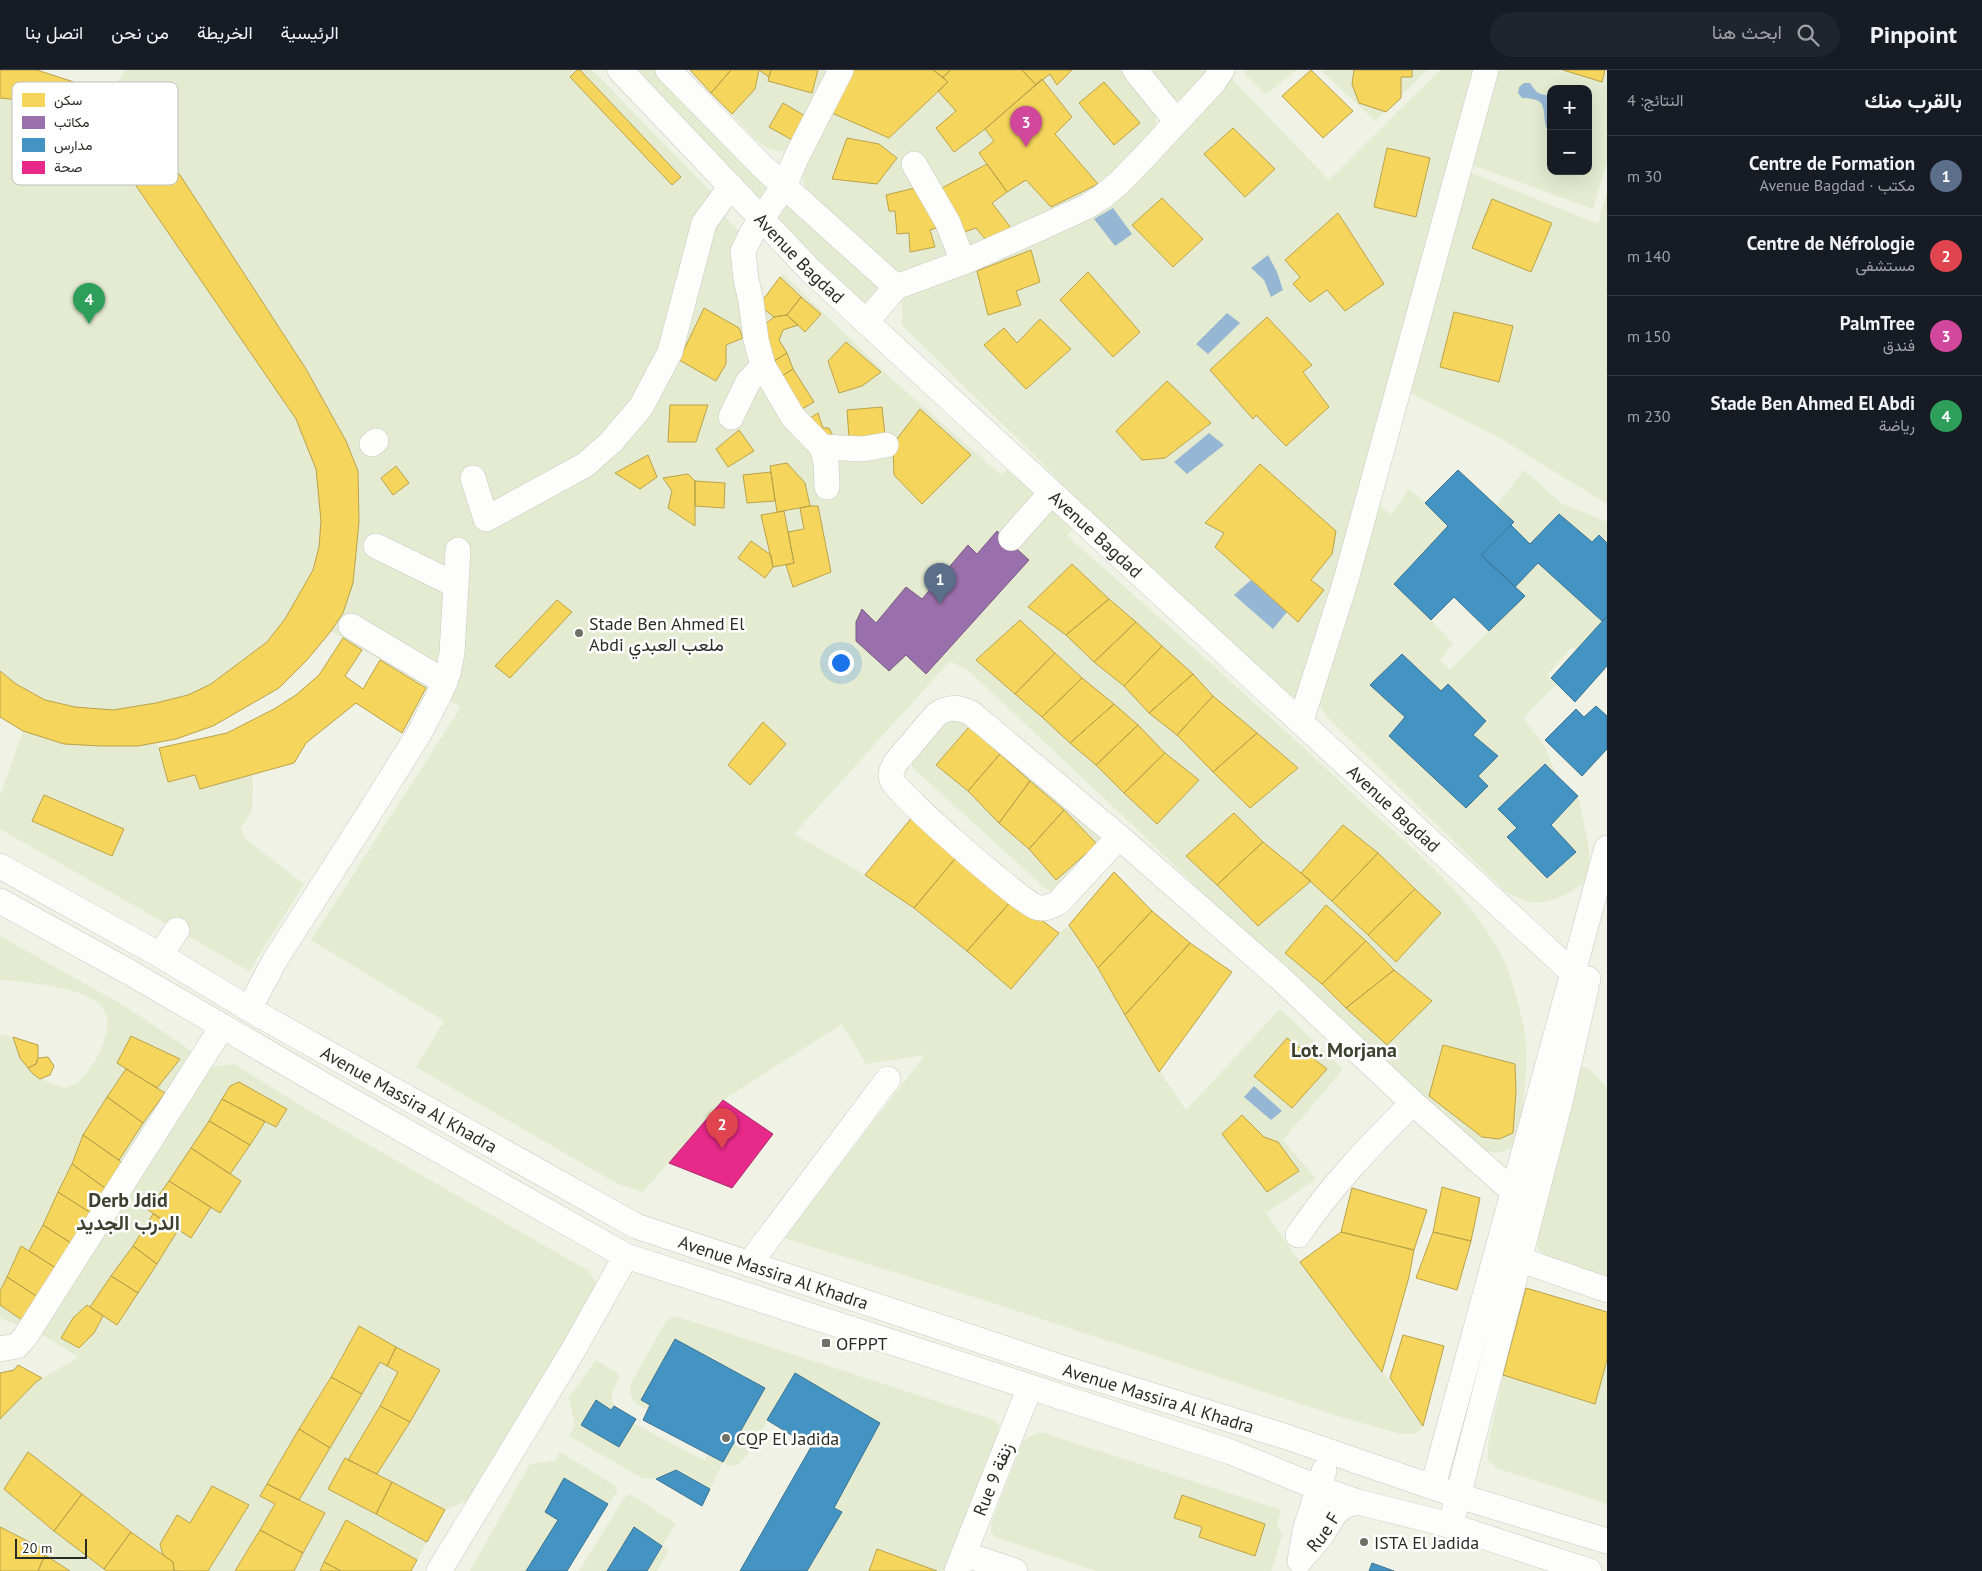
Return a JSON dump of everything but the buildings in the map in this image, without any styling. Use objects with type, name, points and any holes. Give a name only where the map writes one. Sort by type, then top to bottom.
[{"type":"street","name":"Avenue Bagdad","points":[[620,70],[810,270],[1580,976]]},
{"type":"street","points":[[668,70],[762,166],[896,287]]},
{"type":"street","points":[[827,487],[826,463],[822,447],[794,417],[763,366],[746,278],[743,251],[752,233],[784,186],[788,173],[841,70]]},
{"type":"street","points":[[1136,70],[1176,122]]},
{"type":"street","points":[[866,322],[896,287],[962,262],[1038,229],[1086,207],[1102,197],[1119,183],[1213,83],[1222,70]]},
{"type":"street","points":[[1301,721],[1346,580],[1486,70]]},
{"type":"street","points":[[914,164],[948,223],[962,262]]},
{"type":"street","points":[[473,478],[486,520],[585,465],[611,442],[641,407],[670,352],[704,223],[731,186]]},
{"type":"street","points":[[731,417],[748,382],[763,366]]},
{"type":"street","points":[[822,447],[863,449],[886,445]]},
{"type":"street","points":[[1011,538],[1051,493]]},
{"type":"street","points":[[376,546],[456,584]]},
{"type":"street","points":[[249,1009],[275,960],[420,732],[444,682],[452,653],[458,550]]},
{"type":"street","points":[[351,626],[444,682]]},
{"type":"street","points":[[1119,837],[1058,903],[1048,908],[1038,909],[1028,904],[916,807],[891,780],[891,771],[896,762],[936,715],[944,709],[960,708],[971,713],[1119,837],[1279,977],[1413,1102],[1532,1208]]},
{"type":"street","points":[[1433,1486],[1509,1256],[1532,1208],[1560,1102],[1580,976],[1607,848]]},
{"type":"street","name":"Avenue Massira Al Khadra","points":[[0,866],[160,955],[249,1009],[636,1226],[1066,1369],[1329,1452],[1459,1496],[1607,1541]]},
{"type":"street","name":"Avenue Massira Al Khadra","points":[[0,901],[129,972],[222,1027],[626,1256],[1231,1452],[1318,1488],[1358,1502],[1449,1526],[1590,1571]]},
{"type":"street","points":[[1449,1526],[1459,1496],[1509,1256],[1514,1192],[1580,976],[1607,911]]},
{"type":"street","points":[[160,955],[177,930]]},
{"type":"street","points":[[0,1349],[17,1346],[25,1338],[222,1027]]},
{"type":"street","points":[[749,1264],[888,1079]]},
{"type":"street","points":[[1298,1235],[1330,1190],[1369,1146],[1413,1102]]},
{"type":"street","points":[[440,1571],[575,1347],[626,1256]]},
{"type":"street","points":[[1509,1256],[1607,1290]]},
{"type":"street","name":"Rue 9 زنقة","points":[[960,1563],[1030,1387]]},
{"type":"street","points":[[1298,1566],[1305,1531],[1329,1452]]},
{"type":"street","name":"Rue F","points":[[1298,1566],[1334,1514],[1344,1506],[1358,1502]]},
{"type":"street","points":[[960,1563],[1015,1571]]},
{"type":"green space","name":"Stade Ben Ahmed El Abdi ملعب العبدي","points":[[0,70],[39,71],[74,82],[12,82],[12,185],[178,185],[178,82],[117,82],[126,70],[592,70],[716,197],[721,212],[742,235],[757,309],[782,273],[893,380],[1001,475],[1007,470],[1073,527],[1067,536],[1261,709],[1419,855],[1458,895],[1492,939],[1505,963],[1521,1014],[1526,1052],[1526,1071],[1519,1134],[1513,1145],[1503,1152],[1487,1151],[1420,1097],[970,672],[950,661],[794,834],[865,875],[914,908],[1059,933],[1069,925],[1186,1110],[1280,1009],[1343,1069],[1283,1140],[1316,1179],[1266,1213],[1300,1262],[1423,1426],[1416,1434],[1401,1434],[1338,1416],[971,1296],[784,1238],[925,1055],[866,1064],[842,1024],[723,1100],[643,1192],[618,1184],[416,1067],[444,1021],[311,940],[461,707],[331,631],[307,660],[279,688],[213,726],[176,739],[157,743],[168,782],[195,775],[200,789],[253,774],[252,811],[241,828],[246,840],[304,884],[249,971],[0,829],[0,796],[23,731],[0,717]]},
{"type":"green space","points":[[629,70],[656,70],[771,190],[759,207]]},
{"type":"green space","points":[[690,70],[832,70],[788,150],[778,151],[766,147],[755,139]]},
{"type":"green space","points":[[854,70],[1127,70],[1153,106],[1156,123],[1155,133],[1098,190],[899,280],[809,194],[803,182],[802,170]]},
{"type":"green space","points":[[1144,70],[1210,70],[1188,100],[1169,100]]},
{"type":"green space","points":[[1247,70],[1296,70],[1266,95],[1244,73]]},
{"type":"green space","points":[[1321,70],[1427,70],[1375,121]]},
{"type":"green space","points":[[1440,70],[1476,70],[1299,705],[1132,557],[1035,456],[902,325],[902,299],[1043,239],[1230,77],[1329,180]]},
{"type":"green space","points":[[1493,70],[1607,70],[1607,162],[1593,209],[1464,162]]},
{"type":"green space","points":[[1460,168],[1598,224],[1607,192],[1607,504],[1500,438],[1408,392]]},
{"type":"green space","points":[[793,198],[886,282],[858,309],[772,224]]},
{"type":"green space","points":[[1458,470],[1496,506],[1524,470],[1561,503],[1607,522],[1607,616],[1577,650],[1572,647],[1547,675],[1557,684],[1523,718],[1545,747],[1557,776],[1578,796],[1589,848],[1586,881],[1568,893],[1554,899],[1529,902],[1506,892],[1333,723],[1321,709],[1319,692],[1375,501],[1391,515],[1409,489],[1425,502]],"holes":[[[1454,597],[1493,627],[1450,670],[1440,661],[1453,643],[1431,620]]]},
{"type":"green space","points":[[954,714],[1101,839],[1053,892],[1045,888],[913,768],[911,761],[915,754]]},
{"type":"green space","points":[[0,936],[126,1007],[193,1052],[165,1093],[127,1166],[29,1251],[21,1246],[0,1291],[0,1034],[13,1037],[21,1057],[37,1076],[64,1088],[78,1082],[93,1064],[103,1044],[108,1022],[106,1014],[100,1005],[89,997],[75,991],[42,984],[0,980]],"holes":[[[126,1069],[165,1093],[142,1122]]]},
{"type":"green space","points":[[234,1064],[301,1106],[587,1270],[595,1280],[598,1293],[473,1496],[466,1501],[445,1510],[377,1474],[410,1422],[396,1347],[359,1326],[260,1496],[275,1504],[235,1571],[208,1571],[249,1505],[213,1487],[190,1523],[177,1516],[160,1544],[163,1555],[82,1494],[107,1571],[70,1571],[0,1527],[0,1419],[36,1382],[79,1357],[37,1332],[208,1067]]},
{"type":"green space","points":[[1582,1066],[1590,1070],[1607,1088],[1607,1278],[1552,1262],[1538,1249],[1537,1233]]},
{"type":"green space","points":[[0,1305],[25,1322],[15,1324],[0,1318]]},
{"type":"green space","points":[[675,1316],[994,1420],[999,1425],[999,1431],[946,1571],[740,1571],[811,1447],[767,1420],[752,1448],[741,1462],[735,1466],[730,1466],[723,1462],[710,1489],[676,1470],[656,1479],[642,1478],[569,1436],[575,1425],[569,1397],[596,1360],[620,1375],[613,1392],[613,1402],[620,1410],[636,1419],[633,1423],[705,1461],[708,1454],[643,1420],[647,1410],[632,1398],[630,1390],[630,1385],[666,1321]]},
{"type":"green space","points":[[1607,1360],[1607,1504],[1496,1468],[1488,1460],[1488,1446],[1503,1375],[1594,1404]]},
{"type":"green space","points":[[380,1362],[398,1372],[348,1460],[328,1489],[427,1542],[417,1560],[346,1520],[320,1571],[294,1571],[325,1513],[299,1500]]},
{"type":"green space","points":[[1037,1433],[1044,1433],[1281,1510],[1277,1525],[1282,1536],[1271,1571],[1096,1571],[995,1537],[991,1532],[991,1524],[1023,1441]]},
{"type":"green space","points":[[560,1452],[617,1487],[617,1492],[608,1504],[564,1478],[545,1512],[558,1520],[526,1571],[470,1571],[530,1464],[555,1461]]},
{"type":"green space","points":[[630,1494],[676,1524],[662,1546],[669,1551],[657,1571],[579,1571],[623,1500]]},
{"type":"water","points":[[1524,83],[1530,83],[1537,92],[1547,95],[1547,128],[1544,109],[1540,102],[1522,98],[1518,93],[1519,87]]},
{"type":"water","points":[[1113,208],[1132,234],[1115,246],[1094,219]]},
{"type":"water","points":[[1268,255],[1277,272],[1283,290],[1271,297],[1264,280],[1251,268]]},
{"type":"water","points":[[1227,313],[1240,323],[1208,354],[1196,344]]},
{"type":"water","points":[[1209,433],[1224,445],[1187,474],[1174,462]]},
{"type":"water","points":[[1251,580],[1287,612],[1273,629],[1234,595]]},
{"type":"water","points":[[1254,1086],[1282,1111],[1271,1120],[1244,1097]]},
{"type":"place","name":"PalmTree","points":[[1026,147]]},
{"type":"place","name":"Stade Ben Ahmed El Abdi","points":[[89,324]]},
{"type":"place","name":"Centre de Formation","points":[[940,604]]},
{"type":"place","name":"Stade Ben Ahmed El Abdi ملعب العبدي","points":[[579,633]]},
{"type":"place","name":"Centre de Néfrologie","points":[[722,1149]]},
{"type":"place","name":"OFPPT","points":[[826,1343]]},
{"type":"place","name":"CQP El Jadida","points":[[726,1438]]},
{"type":"place","name":"ISTA El Jadida","points":[[1364,1542]]},
{"type":"district","name":"Lot. Morjana","points":[[1344,1050]]},
{"type":"district","name":"Derb Jdid الدرب الجديد","points":[[128,1212]]}]
